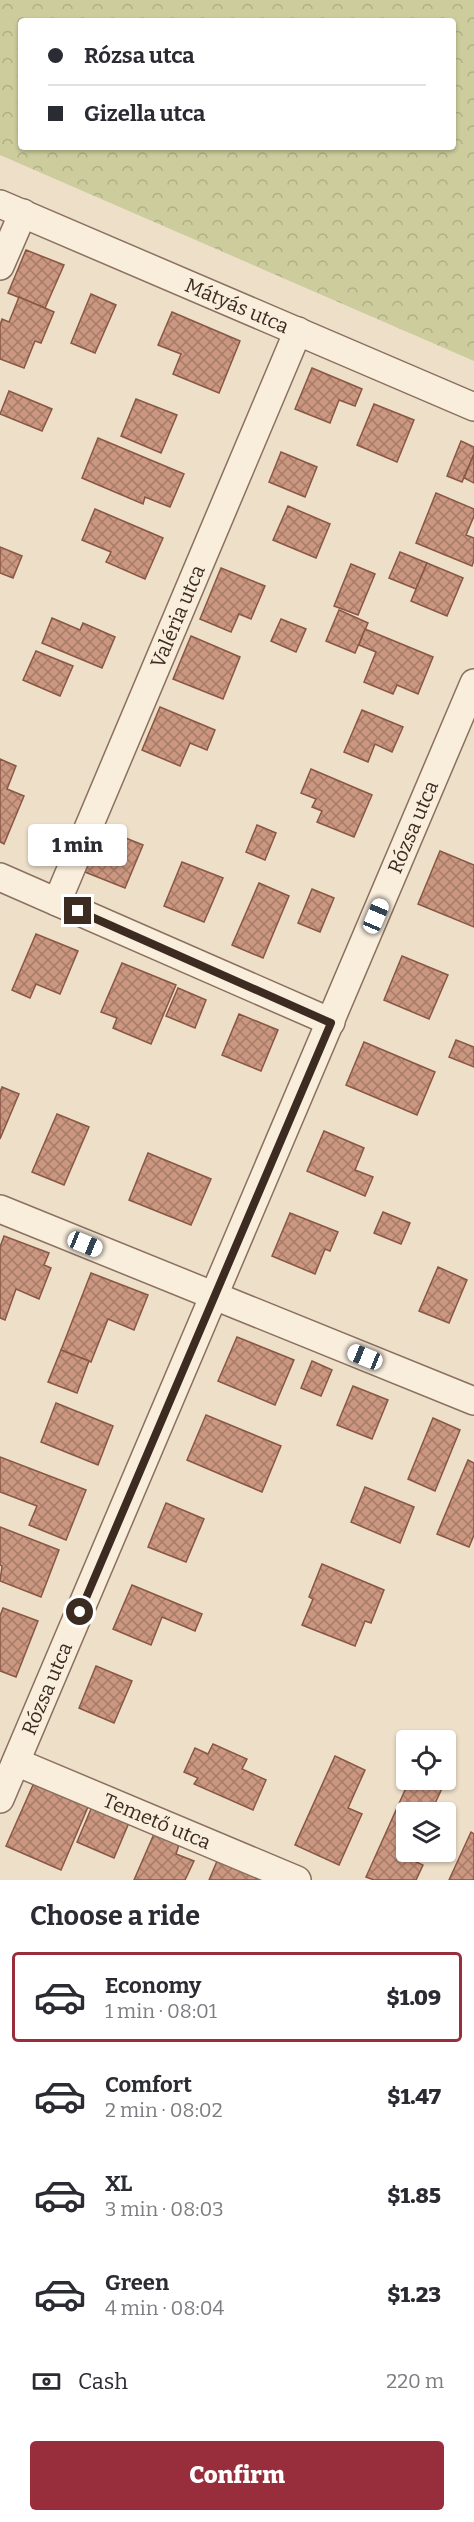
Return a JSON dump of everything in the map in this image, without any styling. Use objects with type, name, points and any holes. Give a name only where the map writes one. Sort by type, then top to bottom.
[{"type":"street","points":[[0,266],[11,209]]},
{"type":"street","name":"Mátyás utca","points":[[11,209],[474,407]]},
{"type":"street","name":"Valéria utca","points":[[57,902],[298,331]]},
{"type":"street","name":"Rózsa utca","points":[[0,1799],[474,683]]},
{"type":"street","points":[[0,877],[331,1023]]},
{"type":"street","points":[[0,1209],[474,1401]]},
{"type":"street","name":"Temető utca","points":[[16,1761],[297,1880]]},
{"type":"green space","points":[[0,0],[474,0],[474,361],[0,155]]},
{"type":"building","points":[[26,250],[64,265],[45,308],[8,293]]},
{"type":"building","points":[[91,294],[116,305],[95,353],[71,343]]},
{"type":"building","points":[[19,297],[54,312],[41,343],[35,341],[24,368],[0,359],[0,325],[2,319],[9,322]]},
{"type":"building","points":[[172,312],[240,341],[219,393],[173,374],[181,354],[158,345]]},
{"type":"building","points":[[312,368],[362,389],[355,406],[339,400],[330,423],[295,409]]},
{"type":"building","points":[[9,391],[52,409],[42,431],[0,414]]},
{"type":"building","points":[[136,399],[177,415],[161,453],[121,436]]},
{"type":"building","points":[[374,404],[414,420],[397,462],[357,445]]},
{"type":"building","points":[[98,438],[184,474],[170,507],[145,497],[143,504],[82,478]]},
{"type":"building","points":[[461,441],[474,447],[474,454],[462,482],[447,476]]},
{"type":"building","points":[[281,452],[317,467],[305,497],[269,482]]},
{"type":"building","points":[[474,454],[474,483],[464,478]]},
{"type":"building","points":[[436,493],[474,509],[474,516],[466,535],[474,538],[472,566],[416,543]]},
{"type":"building","points":[[288,506],[330,524],[316,558],[273,540]]},
{"type":"building","points":[[95,509],[163,538],[145,579],[106,562],[111,552],[82,540]]},
{"type":"building","points":[[0,547],[22,556],[13,578],[0,573]]},
{"type":"building","points":[[400,552],[427,563],[416,589],[389,578]]},
{"type":"building","points":[[427,563],[463,578],[447,616],[411,601]]},
{"type":"building","points":[[351,564],[375,574],[358,615],[334,606]]},
{"type":"building","points":[[221,568],[265,586],[251,619],[239,614],[231,632],[200,619]]},
{"type":"building","points":[[339,610],[368,623],[355,653],[326,641]]},
{"type":"building","points":[[52,618],[80,630],[83,623],[115,637],[102,668],[42,643]]},
{"type":"building","points":[[281,619],[306,629],[296,652],[271,641]]},
{"type":"building","points":[[365,629],[433,657],[418,694],[397,685],[393,694],[364,682],[376,652],[359,645]]},
{"type":"building","points":[[191,636],[240,657],[223,699],[173,679]]},
{"type":"building","points":[[36,651],[73,666],[60,696],[23,680]]},
{"type":"building","points":[[160,707],[215,730],[207,750],[190,743],[180,766],[142,750]]},
{"type":"building","points":[[362,710],[403,727],[392,752],[375,744],[368,762],[344,752]]},
{"type":"building","points":[[0,759],[16,766],[7,789],[24,796],[4,844],[0,842]]},
{"type":"building","points":[[311,769],[372,795],[354,837],[317,822],[322,811],[312,807],[316,799],[301,793]]},
{"type":"building","points":[[257,825],[276,833],[265,860],[246,852]]},
{"type":"building","points":[[103,829],[143,845],[125,888],[85,872]]},
{"type":"building","points":[[440,851],[474,865],[474,927],[418,904]]},
{"type":"building","points":[[182,862],[223,878],[204,922],[164,906]]},
{"type":"building","points":[[259,883],[289,896],[263,958],[232,945]]},
{"type":"building","points":[[312,889],[334,898],[320,932],[298,923]]},
{"type":"building","points":[[36,934],[78,951],[60,994],[36,984],[30,998],[12,990]]},
{"type":"building","points":[[402,956],[448,975],[429,1019],[384,1000]]},
{"type":"building","points":[[122,963],[176,985],[151,1044],[113,1028],[117,1018],[101,1012]]},
{"type":"building","points":[[178,988],[206,1000],[195,1028],[166,1016]]},
{"type":"building","points":[[239,1014],[278,1030],[261,1071],[222,1055]]},
{"type":"building","points":[[456,1040],[474,1047],[474,1067],[449,1057]]},
{"type":"building","points":[[364,1042],[435,1072],[417,1115],[346,1085]]},
{"type":"building","points":[[2,1087],[19,1094],[0,1139],[0,1092]]},
{"type":"building","points":[[57,1114],[89,1127],[64,1185],[32,1172]]},
{"type":"building","points":[[324,1131],[364,1148],[355,1170],[373,1177],[365,1196],[307,1171]]},
{"type":"building","points":[[148,1153],[211,1179],[191,1225],[129,1200]]},
{"type":"building","points":[[383,1212],[410,1223],[401,1244],[374,1233]]},
{"type":"building","points":[[290,1213],[338,1232],[330,1251],[325,1249],[315,1274],[272,1256]]},
{"type":"building","points":[[4,1236],[49,1253],[44,1265],[51,1268],[39,1299],[16,1289],[5,1320],[0,1318],[0,1247]]},
{"type":"building","points":[[438,1267],[467,1280],[449,1323],[419,1311]]},
{"type":"building","points":[[91,1273],[148,1295],[134,1330],[108,1319],[91,1362],[61,1350]]},
{"type":"building","points":[[237,1337],[294,1360],[275,1405],[218,1381]]},
{"type":"building","points":[[61,1350],[89,1361],[77,1393],[48,1382]]},
{"type":"building","points":[[312,1361],[332,1370],[321,1396],[301,1388]]},
{"type":"building","points":[[353,1386],[388,1400],[372,1439],[337,1425]]},
{"type":"building","points":[[56,1403],[113,1426],[98,1465],[41,1442]]},
{"type":"building","points":[[206,1415],[281,1446],[262,1492],[187,1460]]},
{"type":"building","points":[[433,1418],[460,1430],[435,1491],[408,1479]]},
{"type":"building","points":[[0,1457],[86,1490],[66,1540],[29,1525],[37,1506],[0,1492]]},
{"type":"building","points":[[468,1460],[474,1463],[474,1535],[469,1547],[437,1534]]},
{"type":"building","points":[[365,1487],[414,1507],[400,1543],[351,1522]]},
{"type":"building","points":[[166,1503],[204,1519],[186,1562],[148,1547]]},
{"type":"building","points":[[0,1527],[59,1550],[41,1597],[0,1581],[2,1566],[0,1565]]},
{"type":"building","points":[[322,1564],[384,1590],[371,1623],[365,1621],[355,1646],[302,1625],[313,1599],[309,1597]]},
{"type":"building","points":[[132,1585],[202,1614],[195,1631],[162,1617],[151,1645],[113,1629]]},
{"type":"building","points":[[3,1608],[38,1621],[16,1677],[0,1671],[0,1616]]},
{"type":"building","points":[[96,1666],[132,1681],[114,1723],[79,1708]]},
{"type":"building","points":[[213,1744],[247,1759],[242,1769],[266,1780],[253,1810],[194,1784],[198,1778],[184,1772],[195,1748],[208,1754]]},
{"type":"building","points":[[335,1756],[365,1770],[348,1808],[362,1814],[339,1865],[295,1845]]},
{"type":"building","points":[[37,1776],[91,1800],[61,1870],[6,1846]]},
{"type":"building","points":[[405,1790],[441,1790],[436,1802],[400,1802]]},
{"type":"building","points":[[94,1802],[131,1818],[114,1858],[77,1842]]},
{"type":"building","points":[[396,1810],[396,1862],[416,1862],[423,1865],[416,1880],[374,1880],[366,1877]]},
{"type":"building","points":[[471,1832],[474,1834],[474,1880],[449,1880]]},
{"type":"building","points":[[154,1834],[179,1845],[176,1854],[194,1861],[185,1880],[134,1880]]},
{"type":"building","points":[[218,1859],[260,1876],[258,1880],[209,1880]]},
{"type":"route","points":[[78,911],[331,1023],[80,1612]]}]
